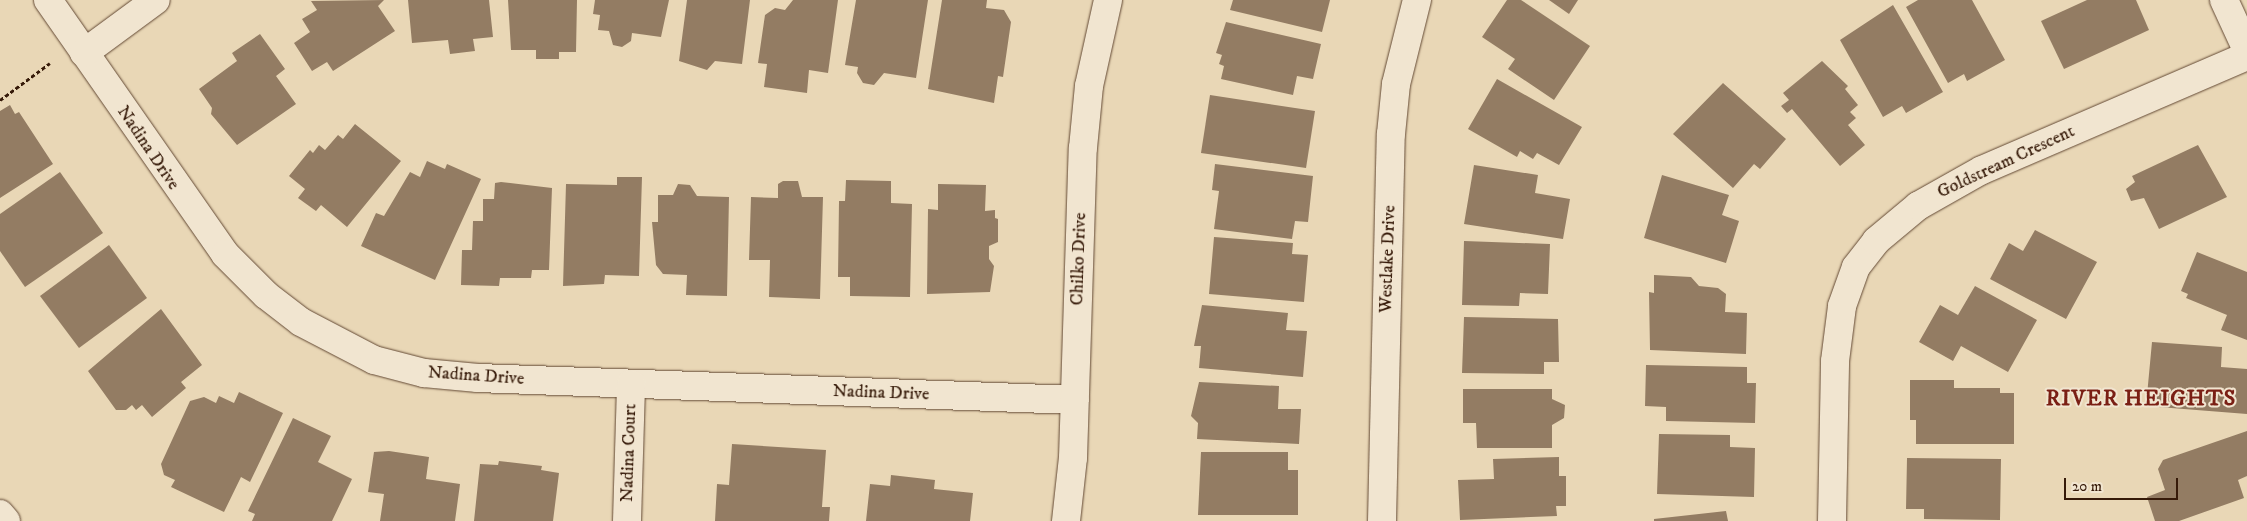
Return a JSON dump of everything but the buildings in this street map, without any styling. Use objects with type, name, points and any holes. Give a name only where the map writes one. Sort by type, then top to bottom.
[{"type":"street","name":"Nadina Drive","points":[[48,0],[212,239],[250,281],[301,322],[374,360],[424,373],[631,384],[1075,400]]},
{"type":"street","points":[[78,44],[156,0]]},
{"type":"street","name":"Chilko Drive","points":[[1066,521],[1075,400],[1085,118],[1108,0]]},
{"type":"street","name":"Westlake Drive","points":[[1382,521],[1391,134],[1396,84],[1417,0]]},
{"type":"street","points":[[2224,0],[2247,50]]},
{"type":"street","name":"Goldstream Crescent","points":[[1832,521],[1835,361],[1842,306],[1856,267],[1876,241],[1918,206],[1982,170],[2247,56]]},
{"type":"street","name":"Nadina Court","points":[[627,521],[631,384]]},
{"type":"street","points":[[0,514],[6,521]]},
{"type":"path","points":[[0,100],[78,44]]},
{"type":"district","name":"RIVER HEIGHTS","points":[[2141,399]]}]
